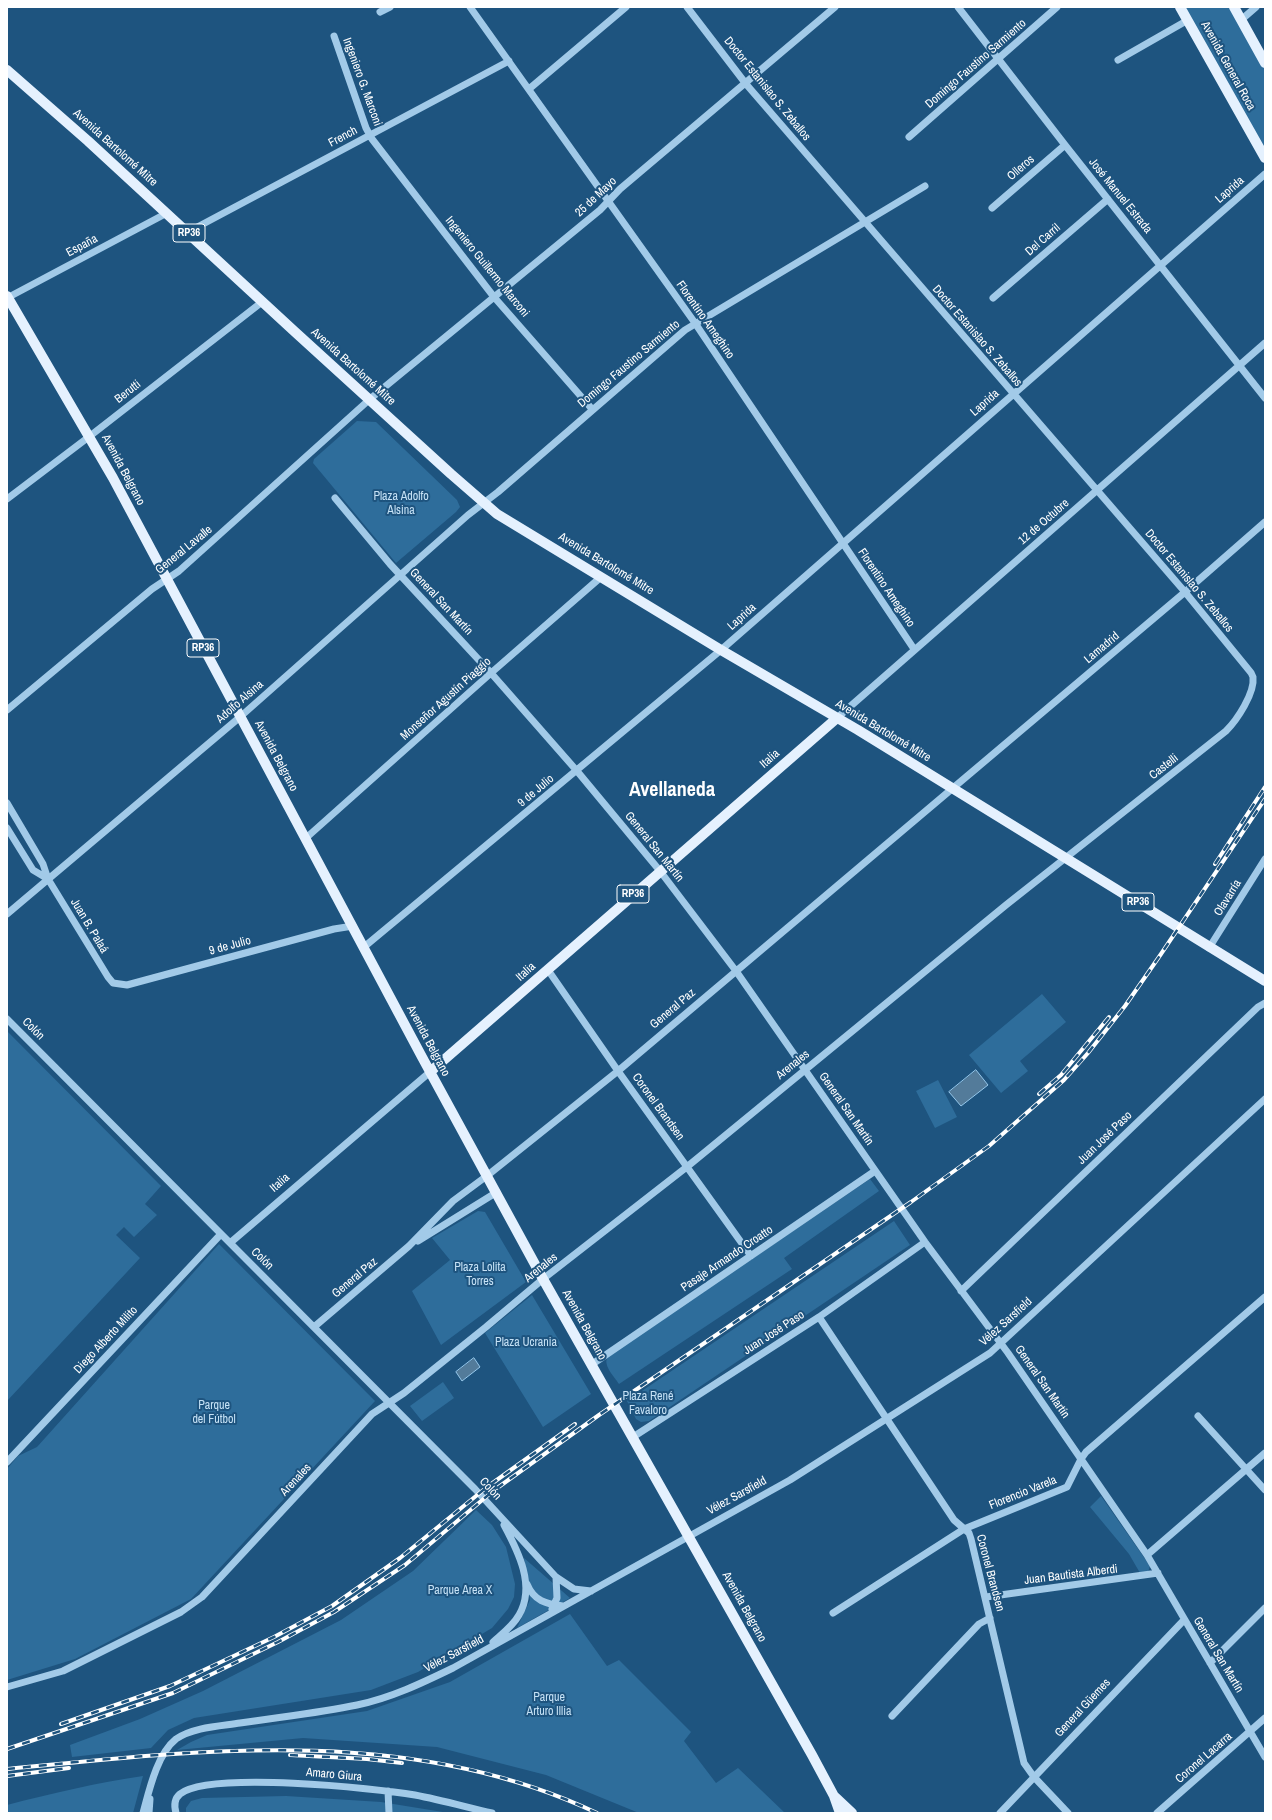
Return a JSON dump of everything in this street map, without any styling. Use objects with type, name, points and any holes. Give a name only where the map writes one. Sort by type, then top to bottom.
[{"type":"main road","name":"Avenida General Roca","points":[[1180,7],[1265,158]]},
{"type":"main road","points":[[1234,7],[1265,63]]},
{"type":"main road","name":"Avenida Bartolomé Mitre","points":[[7,70],[188,232],[262,302],[497,514],[601,578],[837,718],[1160,915],[1209,948],[1265,981]]},
{"type":"main road","name":"Avenida Belgrano","points":[[8,297],[90,436],[430,1072],[488,1175],[543,1279],[689,1535],[834,1796],[840,1813]]},
{"type":"main road","name":"Italia","points":[[430,1072],[837,718]]},
{"type":"main road","name":"Avenida Belgrano","points":[[834,1796],[852,1813]]},
{"type":"street","points":[[380,12],[390,7]]},
{"type":"street","name":"Florentino Ameghino","points":[[470,7],[695,323],[914,650]]},
{"type":"street","points":[[529,89],[626,7]]},
{"type":"street","name":"Doctor Estanislao S. Zeballos","points":[[687,7],[746,84],[1185,592],[1253,676]]},
{"type":"street","name":"25 de Mayo","points":[[370,399],[600,210],[620,189],[746,84],[835,7]]},
{"type":"street","name":"José Manuel Estrada","points":[[958,7],[1064,145],[1161,265],[1265,398]]},
{"type":"street","name":"Domingo Faustino Sarmiento","points":[[908,137],[1057,7]]},
{"type":"street","points":[[1241,20],[1256,7]]},
{"type":"street","points":[[1118,60],[1188,20]]},
{"type":"street","name":"Ingeniero G. Marconi","points":[[334,36],[370,135]]},
{"type":"street","name":"French","points":[[188,232],[509,61]]},
{"type":"street","name":"Ingeniero Guillermo Marconi","points":[[370,135],[494,297],[592,409]]},
{"type":"street","name":"Olleros","points":[[992,208],[1064,145]]},
{"type":"street","name":"Laprida","points":[[721,650],[1265,174]]},
{"type":"street","name":"Domingo Faustino Sarmiento","points":[[484,503],[685,330],[926,186]]},
{"type":"street","name":"Del Carril","points":[[993,298],[1108,199]]},
{"type":"street","name":"España","points":[[8,297],[167,213]]},
{"type":"street","name":"Berutti","points":[[7,498],[90,436],[262,302]]},
{"type":"street","name":"12 de Octubre","points":[[837,718],[1098,491],[1265,343]]},
{"type":"street","name":"General Lavalle","points":[[7,710],[146,594],[179,571],[370,399]]},
{"type":"street","name":"General San Martín","points":[[335,498],[401,575],[491,673],[577,771],[660,871],[736,971],[925,1242],[1000,1343],[1147,1555],[1265,1757]]},
{"type":"street","name":"Adolfo Alsina","points":[[7,914],[240,717],[484,503]]},
{"type":"street","name":"Lamadrid","points":[[952,788],[1185,592],[1265,522]]},
{"type":"street","name":"Monseñor Agustín Piaggio","points":[[306,838],[491,673],[601,578]]},
{"type":"street","name":"9 de Julio","points":[[364,947],[721,650]]},
{"type":"street","name":"Castelli","points":[[1066,858],[1226,731],[1242,712],[1253,676]]},
{"type":"street","name":"General Paz","points":[[314,1327],[409,1246],[446,1207],[618,1071],[952,788]]},
{"type":"street","name":"Juan B. Palaá","points":[[7,803],[9,813],[43,864],[48,879],[113,983]]},
{"type":"street","name":"Juan B. Palaá","points":[[7,828],[32,870],[48,879]]},
{"type":"street","name":"Arenales","points":[[7,1687],[63,1671],[181,1612],[202,1597],[372,1414],[389,1403],[486,1327],[543,1279],[688,1166],[1006,905],[1066,858]]},
{"type":"street","name":"Olavarría","points":[[1209,948],[1265,859]]},
{"type":"street","name":"9 de Julio","points":[[113,983],[128,985],[334,929],[353,926]]},
{"type":"street","name":"Coronel Brandsen","points":[[548,970],[618,1071],[688,1166],[751,1256]]},
{"type":"street","name":"Juan José Paso","points":[[961,1291],[1265,1002]]},
{"type":"street","name":"Colón","points":[[7,1019],[475,1490],[556,1577],[574,1589],[591,1591]]},
{"type":"street","name":"Italia","points":[[230,1243],[430,1072]]},
{"type":"street","name":"Vélez Sarsfield","points":[[143,1813],[153,1779],[170,1745],[185,1734],[210,1728],[338,1709],[374,1701],[416,1686],[483,1651],[790,1480],[990,1353],[1265,1099]]},
{"type":"street","name":"Pasaje Armando Croatto","points":[[591,1365],[875,1171]]},
{"type":"street","name":"General Paz","points":[[409,1246],[497,1192]]},
{"type":"street","name":"Diego Alberto Milito","points":[[7,1462],[220,1234]]},
{"type":"street","name":"Juan José Paso","points":[[633,1437],[819,1317],[925,1242]]},
{"type":"street","name":"Florencio Varela","points":[[833,1613],[964,1529],[1064,1490],[1070,1485],[1081,1459],[1086,1452],[1265,1297]]},
{"type":"street","name":"Coronel Brandsen","points":[[819,1317],[954,1520],[971,1538],[1024,1763],[1034,1777],[1068,1813]]},
{"type":"street","points":[[1198,1416],[1265,1490]]},
{"type":"street","points":[[1147,1555],[1265,1453]]},
{"type":"street","name":"Colón","points":[[483,1651],[501,1635],[519,1615],[525,1598],[527,1584],[517,1553],[499,1516]]},
{"type":"street","name":"Juan Bautista Alberdi","points":[[986,1597],[1158,1573]]},
{"type":"street","points":[[549,1614],[554,1605],[558,1592],[556,1577]]},
{"type":"street","points":[[527,1584],[533,1596],[546,1604],[563,1606]]},
{"type":"street","points":[[1210,1663],[1265,1608]]},
{"type":"street","points":[[892,1716],[979,1624],[990,1618]]},
{"type":"street","name":"General Güemes","points":[[1000,1813],[1184,1620]]},
{"type":"street","name":"Coronel Lacarra","points":[[1157,1813],[1251,1732],[1265,1718]]},
{"type":"street","name":"Vélez Sarsfield","points":[[148,1813],[153,1779]]},
{"type":"street","name":"Amaro Giura","points":[[176,1813],[176,1799],[184,1791],[199,1787],[249,1782],[307,1784],[388,1791],[438,1800],[492,1813]]},
{"type":"street","points":[[388,1791],[389,1813]]},
{"type":"green space","points":[[1180,7],[1234,7],[1265,63],[1265,158]]},
{"type":"green space","name":"Plaza Adolfo Alsina","points":[[357,421],[376,422],[457,500],[460,507],[396,563],[313,463],[314,459]]},
{"type":"green space","points":[[1042,994],[1066,1022],[1020,1061],[1028,1071],[1001,1093],[969,1055]]},
{"type":"green space","points":[[7,1031],[161,1186],[145,1204],[157,1215],[134,1237],[124,1227],[116,1235],[140,1258],[7,1401]]},
{"type":"green space","points":[[938,1080],[957,1117],[935,1128],[916,1091]]},
{"type":"green space","points":[[870,1179],[879,1191],[784,1258],[792,1269],[619,1384],[606,1363],[608,1356]]},
{"type":"green space","name":"Plaza Lolita Torres","points":[[478,1211],[485,1212],[526,1282],[441,1345],[412,1291],[450,1260],[432,1238]]},
{"type":"green space","name":"Plaza René Favaloro","points":[[894,1221],[910,1245],[649,1421],[641,1422],[636,1419],[627,1401]]},
{"type":"green space","name":"Parque del Fútbol","points":[[219,1244],[375,1401],[191,1599],[75,1659],[7,1680],[7,1469],[18,1456],[37,1447]]},
{"type":"green space","name":"Plaza Ucrania","points":[[532,1295],[591,1394],[543,1427],[485,1333]]},
{"type":"green space","points":[[443,1382],[454,1398],[422,1421],[410,1406]]},
{"type":"green space","points":[[1101,1496],[1150,1566],[1148,1572],[1140,1573],[1129,1554],[1090,1507]]},
{"type":"green space","name":"Parque Area X","points":[[476,1510],[492,1525],[506,1547],[515,1584],[514,1597],[508,1609],[492,1628],[418,1672],[371,1690],[194,1718],[168,1730],[151,1748],[72,1757],[70,1745],[140,1719],[203,1691],[341,1620],[413,1571]]},
{"type":"green space","points":[[524,1558],[570,1598],[517,1628],[530,1600]]},
{"type":"green space","name":"Parque Arturo Illia","points":[[570,1614],[607,1666],[619,1660],[691,1732],[684,1741],[716,1783],[738,1768],[785,1813],[639,1813],[546,1775],[437,1747],[303,1738],[177,1750],[207,1735],[367,1711],[450,1682]]},
{"type":"green space","points":[[143,1776],[133,1813],[7,1813],[7,1805],[41,1796]]},
{"type":"green space","points":[[286,1796],[381,1802],[449,1813],[186,1813],[186,1808],[191,1801],[202,1798]]},
{"type":"shaded area","points":[[976,1070],[988,1085],[961,1106],[949,1092]]},
{"type":"shaded area","points":[[474,1358],[480,1367],[462,1381],[456,1372]]},
{"type":"railway","points":[[1215,864],[1265,787]]},
{"type":"railway","points":[[7,1749],[173,1693],[278,1642],[334,1612],[405,1565],[493,1491],[599,1415],[911,1202],[989,1146],[1064,1080],[1088,1053],[1125,1006],[1265,799]]},
{"type":"railway","points":[[1039,1094],[1061,1075],[1109,1017]]},
{"type":"railway","points":[[61,1724],[170,1686],[274,1637],[332,1606],[400,1558],[487,1487],[575,1424]]},
{"type":"railway","points":[[7,1769],[157,1755],[232,1751],[306,1750],[381,1755],[454,1766],[526,1785],[597,1813]]},
{"type":"railway","points":[[290,1755],[367,1759],[402,1763]]},
{"type":"railway","points":[[7,1776],[69,1768]]},
{"type":"district","name":"Avellaneda","points":[[672,791]]}]
